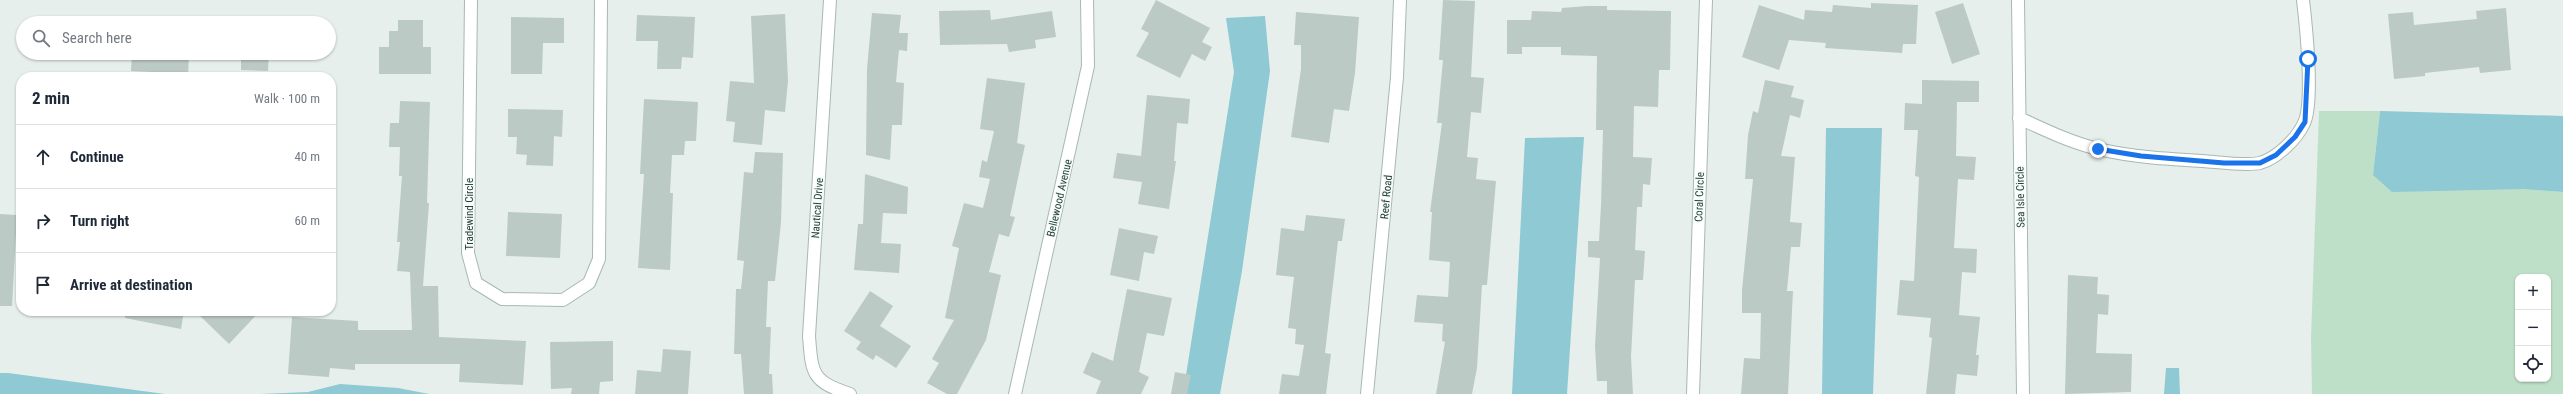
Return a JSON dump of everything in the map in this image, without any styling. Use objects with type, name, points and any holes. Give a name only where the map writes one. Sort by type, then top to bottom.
[{"type":"street","name":"Tradewind Circle","points":[[471,0],[468,253],[476,283],[502,298],[563,300],[589,283],[599,259],[601,0]]},
{"type":"street","name":"Nautical Drive","points":[[830,0],[809,336],[811,368],[824,385],[850,394]]},
{"type":"street","name":"Bellewood Avenue","points":[[1015,394],[1088,66],[1087,0]]},
{"type":"street","name":"Reef Road","points":[[1367,394],[1397,77],[1400,0]]},
{"type":"street","name":"Coral Circle","points":[[1693,394],[1706,0]]},
{"type":"street","name":"Sea Isle Circle","points":[[2018,0],[2023,394]]},
{"type":"street","points":[[2019,118],[2056,135],[2098,149],[2141,156],[2224,163],[2260,163],[2276,155],[2295,137],[2305,122],[2308,59],[2303,0]]},
{"type":"green space","points":[[2319,111],[2380,111],[2373,175],[2563,192],[2563,394],[2312,394],[2311,338]]},
{"type":"water","points":[[1265,16],[1270,71],[1242,271],[1220,394],[1183,394],[1234,72],[1226,18]]},
{"type":"water","points":[[2380,111],[2563,116],[2563,192],[2524,189],[2392,192],[2373,175]]},
{"type":"water","points":[[1826,128],[1882,128],[1873,394],[1822,394]]},
{"type":"water","points":[[1584,137],[1567,394],[1512,394],[1525,138]]},
{"type":"water","points":[[2166,368],[2179,368],[2180,394],[2164,394]]},
{"type":"water","points":[[0,373],[8,373],[165,394],[0,394]]},
{"type":"water","points":[[340,384],[398,388],[429,394],[260,394],[308,392]]},
{"type":"building","points":[[1156,0],[1210,28],[1202,42],[1212,47],[1205,61],[1192,54],[1180,78],[1136,56],[1149,33],[1141,29]]},
{"type":"building","points":[[1443,0],[1475,1],[1471,77],[1484,78],[1481,113],[1471,112],[1467,157],[1478,158],[1476,179],[1496,181],[1487,285],[1482,285],[1477,368],[1472,394],[1436,394],[1445,342],[1442,341],[1443,324],[1414,322],[1417,295],[1448,297],[1450,262],[1429,260],[1432,212],[1430,212],[1442,123],[1437,123],[1443,60],[1439,60]]},
{"type":"building","points":[[1871,3],[1918,5],[1916,44],[1903,44],[1902,53],[1825,48],[1826,43],[1789,40],[1779,70],[1742,57],[1759,5],[1804,20],[1805,10],[1832,12],[1833,5],[1871,8]]},
{"type":"building","points":[[1963,3],[1980,54],[1952,64],[1935,12]]},
{"type":"building","points":[[1607,6],[1607,10],[1671,11],[1670,70],[1659,70],[1658,107],[1634,106],[1633,157],[1652,158],[1650,185],[1643,184],[1642,207],[1637,207],[1635,250],[1645,251],[1643,280],[1635,280],[1631,357],[1633,394],[1607,394],[1607,381],[1597,381],[1595,346],[1600,258],[1588,257],[1588,241],[1599,241],[1601,205],[1603,130],[1596,130],[1597,56],[1561,55],[1561,47],[1522,47],[1522,54],[1507,54],[1507,20],[1531,20],[1532,11],[1561,12],[1562,8]]},
{"type":"building","points":[[2506,8],[2511,70],[2480,73],[2479,67],[2425,73],[2425,76],[2394,79],[2388,14],[2413,12],[2414,25],[2477,19],[2476,11]]},
{"type":"building","points":[[990,10],[991,20],[1052,11],[1056,37],[1035,40],[1036,48],[1009,52],[1007,44],[940,45],[939,11]]},
{"type":"building","points":[[1296,12],[1359,17],[1355,73],[1349,111],[1334,109],[1329,143],[1291,137],[1301,69],[1301,45],[1294,45]]},
{"type":"building","points":[[872,13],[901,15],[899,33],[908,33],[907,51],[899,50],[896,82],[904,83],[902,125],[892,125],[890,160],[866,155],[867,69]]},
{"type":"building","points":[[785,14],[788,81],[785,112],[765,110],[762,145],[733,142],[735,122],[726,121],[730,81],[754,83],[751,16]]},
{"type":"building","points":[[637,15],[695,17],[693,58],[682,57],[681,69],[657,69],[658,41],[636,41]]},
{"type":"building","points":[[511,17],[564,18],[564,43],[543,43],[542,74],[511,74]]},
{"type":"building","points":[[398,20],[423,20],[423,47],[431,47],[431,74],[379,74],[379,47],[389,47],[389,31],[398,31]]},
{"type":"building","points":[[132,60],[189,60],[188,72],[131,71]]},
{"type":"building","points":[[241,60],[269,60],[268,71],[241,70]]},
{"type":"building","points":[[987,78],[1025,83],[1017,143],[1025,145],[1010,216],[1015,217],[1009,237],[999,234],[989,272],[1001,275],[986,340],[957,394],[947,394],[927,383],[939,363],[932,359],[954,320],[945,318],[959,248],[952,246],[964,203],[983,208],[990,179],[979,177],[982,160],[987,162],[994,131],[980,129]]},
{"type":"building","points":[[1765,80],[1794,86],[1791,97],[1804,100],[1800,118],[1790,115],[1781,156],[1795,157],[1790,222],[1802,223],[1800,247],[1791,247],[1787,291],[1793,291],[1788,394],[1741,394],[1744,358],[1760,359],[1761,313],[1742,313],[1742,290],[1753,179],[1745,179],[1748,135],[1753,111],[1758,113]]},
{"type":"building","points":[[1922,80],[1979,81],[1979,102],[1957,102],[1956,156],[1976,157],[1974,180],[1958,179],[1954,248],[1977,249],[1976,273],[1962,272],[1959,315],[1980,317],[1976,355],[1979,355],[1977,376],[1957,374],[1955,394],[1926,394],[1932,338],[1929,337],[1931,318],[1897,315],[1900,280],[1914,281],[1919,177],[1915,176],[1918,130],[1904,130],[1905,103],[1922,104]]},
{"type":"building","points":[[1147,95],[1190,99],[1188,124],[1177,123],[1174,161],[1176,161],[1169,209],[1138,204],[1142,182],[1113,178],[1117,153],[1141,156]]},
{"type":"building","points":[[644,99],[698,102],[696,141],[685,141],[684,155],[672,155],[670,193],[673,193],[670,270],[638,268],[644,174],[640,174]]},
{"type":"building","points":[[400,101],[430,102],[427,203],[429,203],[423,286],[438,286],[439,337],[526,341],[523,385],[459,382],[460,364],[355,364],[355,370],[330,368],[329,377],[288,374],[292,317],[358,321],[358,330],[412,330],[410,272],[397,271],[400,242],[397,242],[402,176],[399,176],[400,147],[389,147],[390,123],[399,123]]},
{"type":"building","points":[[508,109],[563,110],[562,137],[554,136],[553,166],[526,165],[527,155],[516,154],[517,137],[508,137]]},
{"type":"building","points":[[755,152],[783,153],[781,222],[775,281],[768,281],[766,327],[771,327],[769,374],[772,374],[773,394],[744,394],[741,354],[734,354],[736,289],[741,289],[744,261],[737,260],[744,172],[753,173]]},
{"type":"building","points":[[865,174],[908,187],[907,214],[883,213],[881,243],[901,244],[899,273],[854,270],[858,224],[863,224]]},
{"type":"building","points":[[508,212],[562,214],[560,258],[506,256]]},
{"type":"building","points":[[0,214],[16,215],[12,306],[0,306]]},
{"type":"building","points":[[1306,215],[1345,219],[1342,241],[1338,241],[1325,353],[1331,354],[1326,394],[1279,394],[1282,374],[1299,376],[1304,345],[1295,344],[1296,329],[1288,328],[1294,277],[1276,275],[1281,228],[1304,231]]},
{"type":"building","points":[[1119,228],[1158,236],[1154,254],[1144,252],[1139,281],[1110,275]]},
{"type":"building","points":[[2068,275],[2098,277],[2097,294],[2109,295],[2108,315],[2098,314],[2096,353],[2132,354],[2131,392],[2065,394]]},
{"type":"building","points":[[1127,289],[1172,298],[1164,336],[1147,333],[1139,372],[1149,377],[1141,394],[1096,394],[1101,381],[1083,373],[1092,352],[1113,361]]},
{"type":"building","points":[[870,291],[893,306],[880,326],[911,346],[896,368],[876,355],[873,360],[856,349],[861,342],[844,331]]},
{"type":"building","points":[[125,316],[183,316],[181,329],[125,318]]},
{"type":"building","points":[[200,316],[255,316],[229,344]]},
{"type":"building","points":[[613,341],[613,381],[600,382],[599,394],[571,394],[572,388],[551,389],[550,342]]},
{"type":"building","points":[[663,349],[691,351],[688,394],[635,394],[637,370],[661,372]]},
{"type":"building","points":[[1175,372],[1191,375],[1187,394],[1171,394]]},
{"type":"route","points":[[2098,149],[2141,156],[2224,163],[2260,163],[2276,155],[2295,137],[2305,122],[2308,99],[2308,59]]}]
